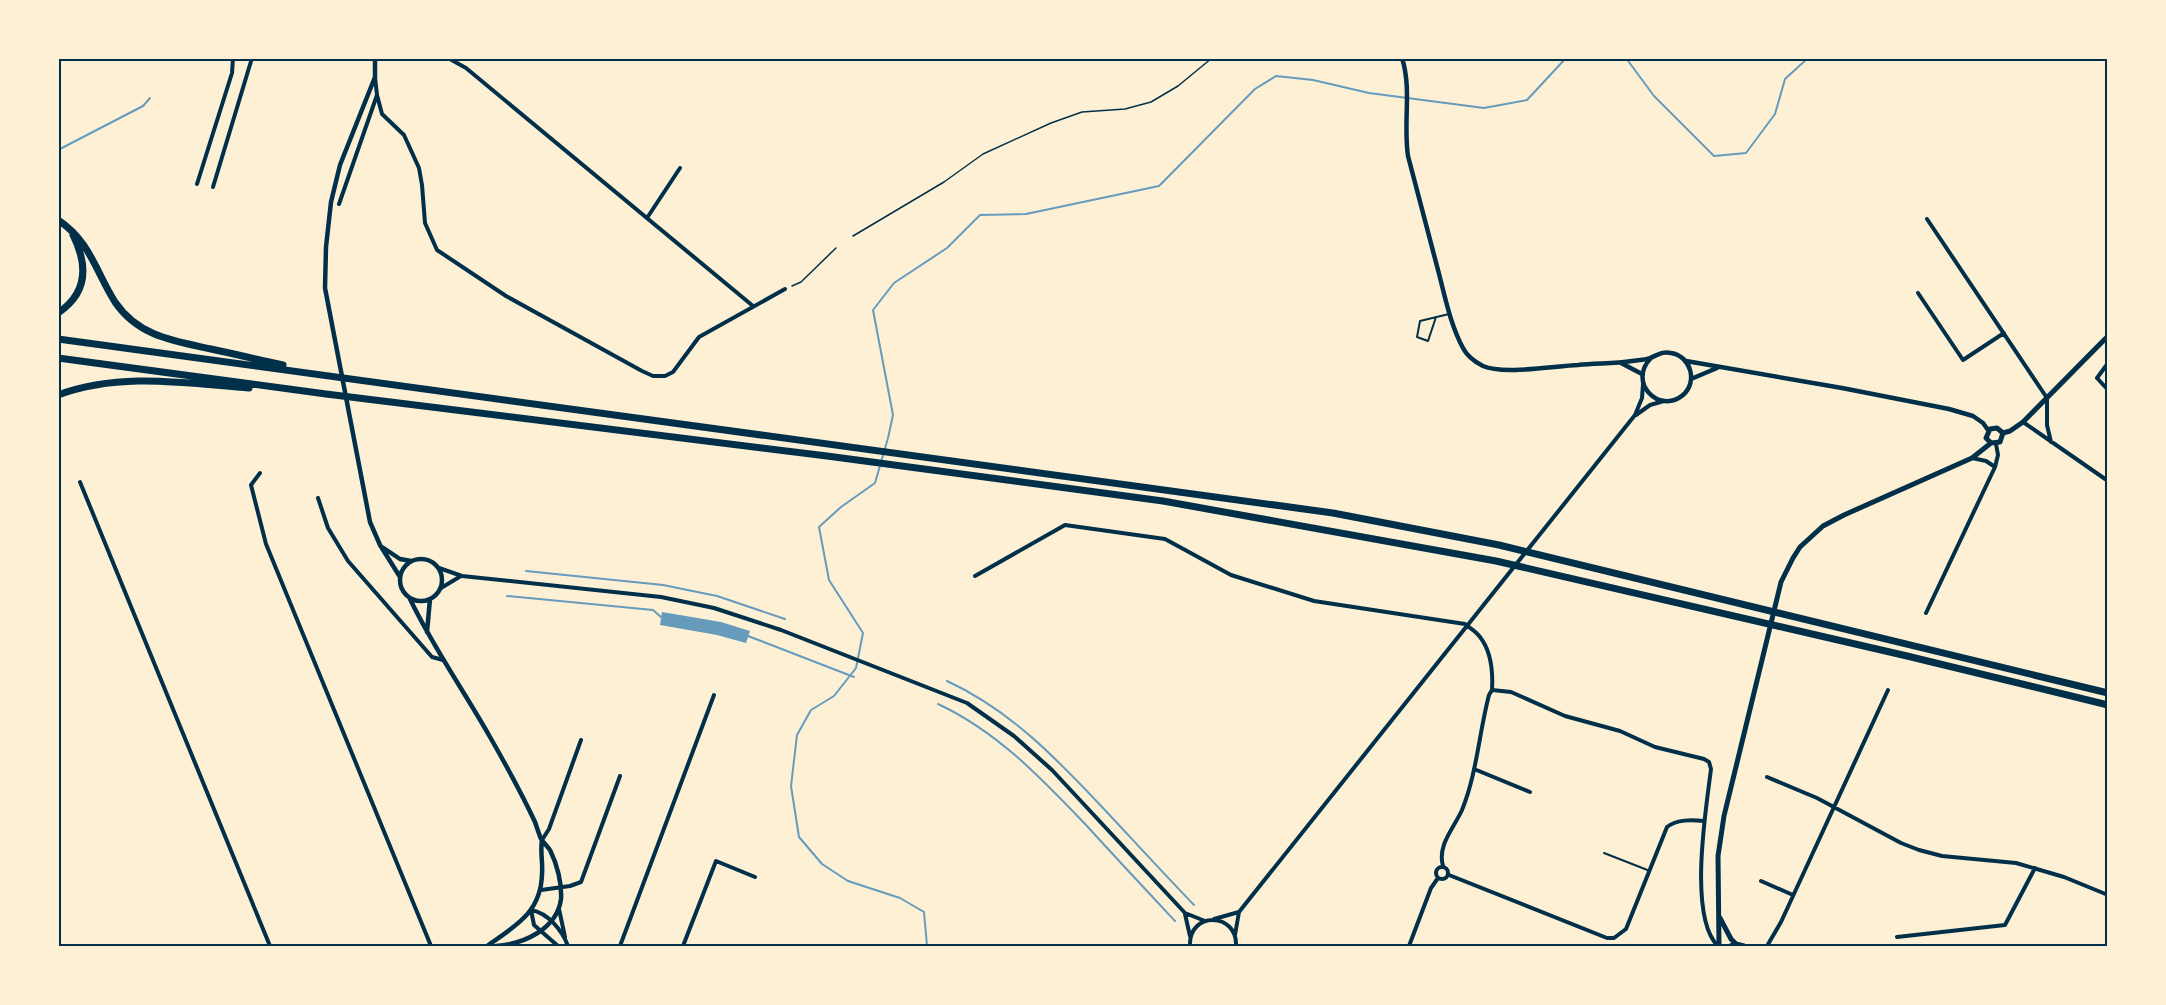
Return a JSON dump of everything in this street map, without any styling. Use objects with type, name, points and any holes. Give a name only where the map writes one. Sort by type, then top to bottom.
[{"type":"highway","points":[[58,220],[85,244],[121,310],[148,332],[169,341],[330,375]]},
{"type":"highway","points":[[58,313],[70,305],[77,295],[83,276],[82,258],[71,230]]},
{"type":"highway","points":[[58,339],[1333,513],[1499,545],[2108,693]]},
{"type":"highway","points":[[58,358],[1163,501],[1496,561],[2108,705]]},
{"type":"highway","points":[[58,395],[96,384],[134,381],[327,394]]},
{"type":"main road","points":[[2003,433],[2023,422],[2108,336]]},
{"type":"main road","points":[[1993,444],[1986,438],[1988,430],[1995,427],[2003,433]]},
{"type":"main road","points":[[1719,946],[1717,882],[1720,840],[1753,694],[1782,582],[1793,558],[1823,526],[1972,458],[2002,440],[2003,433]]},
{"type":"main road","points":[[1719,916],[1733,945],[1744,946]]},
{"type":"main road","points":[[1718,936],[1731,939]]},
{"type":"street","points":[[197,184],[232,73],[233,58]]},
{"type":"street","points":[[213,187],[252,58]]},
{"type":"street","points":[[375,58],[377,95],[382,114],[404,135],[418,168],[422,185],[425,223],[437,250],[506,296],[642,371],[652,376],[665,376],[673,372],[699,337],[784,289]]},
{"type":"street","points":[[448,58],[466,68],[753,306]]},
{"type":"street","points":[[1402,58],[1407,72],[1408,88],[1406,111],[1408,156],[1449,314],[1464,350],[1484,367],[1508,370],[1620,363],[1651,358]]},
{"type":"street","points":[[375,76],[339,165],[331,202],[326,247],[325,288],[370,522],[380,546],[400,577],[403,592],[411,599],[427,634],[491,739],[549,850],[561,887],[559,908],[568,946]]},
{"type":"street","points":[[339,204],[377,95]]},
{"type":"street","points":[[647,218],[680,168]]},
{"type":"street","points":[[1928,219],[2047,398],[2047,425],[2051,442]]},
{"type":"street","points":[[1918,293],[1963,360],[2004,333]]},
{"type":"street","points":[[1237,945],[1235,935],[1239,912],[1635,415],[1642,398],[1642,374],[1645,365],[1659,353],[1669,352],[1686,361],[1691,379],[1689,388],[1683,395],[1674,400],[1650,405],[1635,415]]},
{"type":"street","points":[[1686,361],[1949,409],[1973,416],[1988,430]]},
{"type":"street","points":[[1620,363],[1642,374]]},
{"type":"street","points":[[2108,363],[2097,378],[2108,390]]},
{"type":"street","points":[[1691,379],[1720,367]]},
{"type":"street","points":[[1643,384],[1651,395],[1665,401]]},
{"type":"street","points":[[2023,422],[2108,481]]},
{"type":"street","points":[[1926,614],[1995,467],[1998,456],[1993,444]]},
{"type":"street","points":[[1972,458],[1986,461],[1995,467]]},
{"type":"street","points":[[260,473],[251,486],[266,544],[431,946]]},
{"type":"street","points":[[80,482],[270,946]]},
{"type":"street","points":[[318,498],[328,528],[348,561],[432,657],[445,661]]},
{"type":"street","points":[[975,576],[1065,525],[1165,539],[1231,575],[1304,599],[1465,624],[1480,636],[1493,676],[1492,690],[1487,703],[1465,803],[1444,844],[1441,860],[1443,866],[1449,871],[1449,875]]},
{"type":"street","points":[[380,546],[400,559],[411,561],[426,559],[439,568],[462,576],[661,597],[714,608],[781,630],[967,704],[1014,736],[1052,770],[1185,913],[1205,921]]},
{"type":"street","points":[[400,577],[404,567],[411,561]]},
{"type":"street","points":[[439,568],[442,578],[441,588]]},
{"type":"street","points":[[411,599],[420,601],[430,599],[441,588],[462,576]]},
{"type":"street","points":[[427,634],[430,599]]},
{"type":"street","points":[[1492,690],[1511,692],[1565,717],[1620,731],[1655,747],[1709,762],[1711,769],[1701,868],[1708,931],[1712,940],[1719,946]]},
{"type":"street","points":[[1767,946],[1774,937],[1888,690]]},
{"type":"street","points":[[620,946],[714,695]]},
{"type":"street","points":[[487,946],[513,929],[538,899],[541,890],[542,840],[549,829],[581,740]]},
{"type":"street","points":[[1474,770],[1530,792]]},
{"type":"street","points":[[541,890],[581,882],[620,776]]},
{"type":"street","points":[[1767,777],[1833,806],[1901,843],[1919,850],[1942,856],[2016,863],[2108,895]]},
{"type":"street","points":[[1449,875],[1607,938],[1614,938],[1626,929],[1667,827],[1671,823],[1681,821],[1704,821]]},
{"type":"street","points":[[683,946],[716,861],[755,876]]},
{"type":"street","points":[[1409,946],[1431,888],[1438,878],[1436,870],[1443,866]]},
{"type":"street","points":[[1897,937],[2005,925],[2035,868]]},
{"type":"street","points":[[1438,878],[1442,879],[1449,875]]},
{"type":"street","points":[[1761,881],[1793,895]]},
{"type":"street","points":[[496,946],[542,932],[552,922],[559,908]]},
{"type":"street","points":[[531,910],[542,912],[566,940]]},
{"type":"street","points":[[531,910],[534,925],[558,946]]},
{"type":"street","points":[[1190,937],[1193,930],[1205,921],[1239,912]]},
{"type":"street","points":[[1185,913],[1190,946]]},
{"type":"street","points":[[1212,920],[1226,924],[1235,935]]},
{"type":"street","points":[[1708,931],[1718,936]]},
{"type":"street","points":[[1744,946],[1751,946]]},
{"type":"lane","points":[[1436,317],[1428,341],[1417,337],[1420,321],[1436,317],[1449,314]]},
{"type":"lane","points":[[1604,853],[1650,871]]},
{"type":"path","points":[[853,236],[944,182],[983,154],[1051,123],[1082,112],[1125,109],[1151,102],[1178,86],[1212,58]]},
{"type":"path","points":[[784,289],[801,282],[836,248]]},
{"type":"water","points":[[662,612],[721,622],[750,631],[746,643],[717,635],[660,625]]},
{"type":"waterway","points":[[927,946],[924,912],[900,898],[848,881],[822,864],[799,837],[791,786],[797,735],[811,710],[834,696],[856,668],[863,633],[829,580],[819,527],[841,507],[875,483],[888,438],[893,415],[873,310],[894,283],[947,248],[980,215],[1026,214],[1159,186],[1255,89],[1276,76],[1313,80],[1369,93],[1484,108],[1527,100],[1566,58]]},
{"type":"waterway","points":[[1626,58],[1654,96],[1714,156],[1746,153],[1775,114],[1785,79],[1808,58]]},
{"type":"waterway","points":[[58,150],[143,106],[150,98]]},
{"type":"waterway","points":[[526,571],[663,585],[717,596],[785,619]]},
{"type":"waterway","points":[[507,596],[653,610],[661,617]]},
{"type":"waterway","points":[[748,636],[854,677]]},
{"type":"waterway","points":[[947,681],[991,706],[1050,753],[1194,905]]},
{"type":"waterway","points":[[938,704],[980,728],[1036,774],[1175,921]]}]
